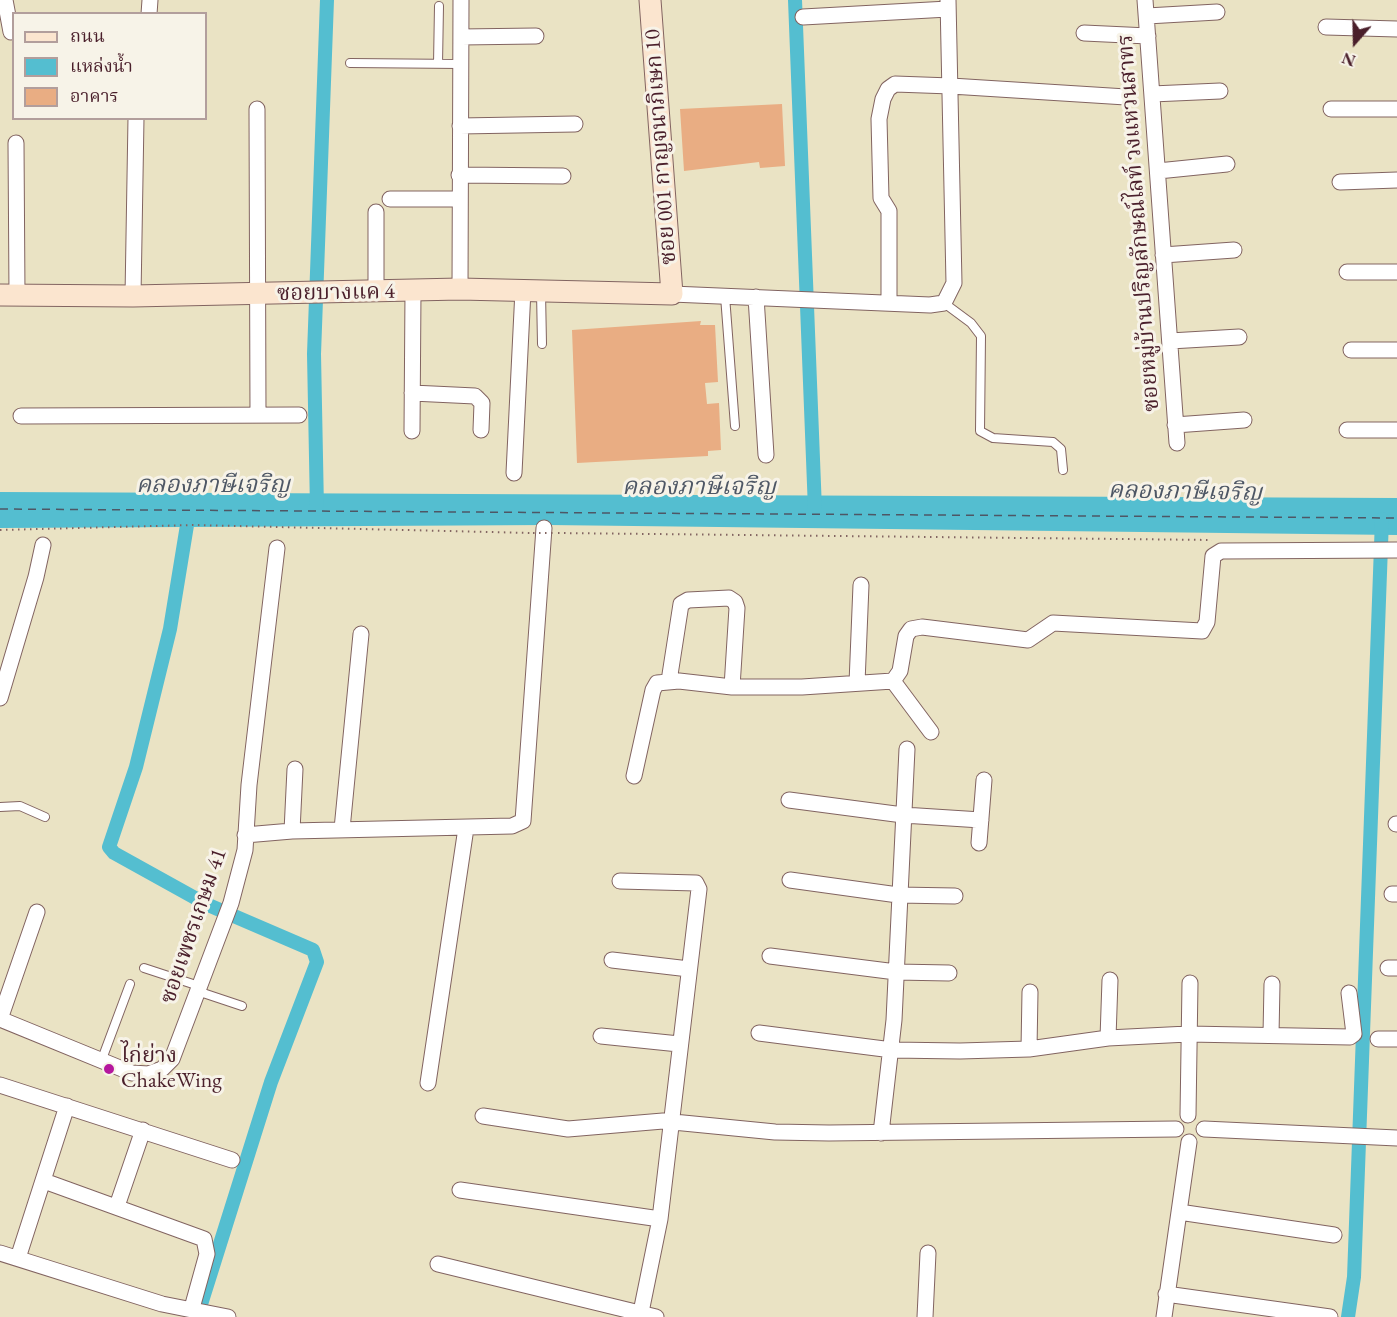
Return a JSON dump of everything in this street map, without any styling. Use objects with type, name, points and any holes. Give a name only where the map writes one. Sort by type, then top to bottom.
[{"type":"street","points":[[5,0],[11,32]]},
{"type":"street","points":[[460,289],[461,0]]},
{"type":"street","name":"ซอย 001 กาญจนาภิเษก 10","points":[[650,0],[672,294]]},
{"type":"street","name":"ซอยหมู่บ้านปริญลักษณ์ไลท์ วงแหวนสาทร","points":[[1145,0],[1177,443]]},
{"type":"street","points":[[672,294],[889,303],[944,303],[954,283],[948,5],[864,7],[803,17]]},
{"type":"street","points":[[1147,16],[1217,12]]},
{"type":"street","points":[[1326,27],[1397,29]]},
{"type":"street","points":[[1084,33],[1148,36]]},
{"type":"street","points":[[461,37],[536,36]]},
{"type":"street","points":[[889,303],[889,212],[881,198],[879,119],[882,99],[888,89],[895,84],[1126,97]]},
{"type":"street","points":[[1152,94],[1220,91]]},
{"type":"street","points":[[257,109],[258,415]]},
{"type":"street","points":[[1331,109],[1397,109]]},
{"type":"street","points":[[133,296],[136,120]]},
{"type":"street","points":[[460,126],[575,124]]},
{"type":"street","points":[[8,295],[16,143]]},
{"type":"street","points":[[1158,171],[1227,164]]},
{"type":"street","points":[[459,175],[563,176]]},
{"type":"street","points":[[1340,182],[1397,180]]},
{"type":"street","points":[[390,199],[459,199]]},
{"type":"street","points":[[376,212],[376,292]]},
{"type":"street","points":[[1163,255],[1234,250]]},
{"type":"street","points":[[1347,272],[1397,272]]},
{"type":"street","name":"ซอยบางแค 4","points":[[8,295],[133,296],[413,292],[460,289],[672,294]]},
{"type":"street","points":[[513,473],[532,290]]},
{"type":"street","points":[[412,431],[413,292]]},
{"type":"street","points":[[756,297],[766,455]]},
{"type":"street","points":[[1170,341],[1239,337]]},
{"type":"street","points":[[1351,350],[1397,350]]},
{"type":"street","points":[[412,393],[475,396],[482,403],[482,430]]},
{"type":"street","points":[[21,416],[299,415]]},
{"type":"street","points":[[1175,425],[1244,420]]},
{"type":"street","points":[[1347,430],[1397,430]]},
{"type":"street","points":[[245,835],[342,829],[512,826],[523,821],[526,815],[544,532]]},
{"type":"street","points":[[0,698],[5,659],[43,545]]},
{"type":"street","name":"ซอยเพชรเกษม 41","points":[[0,1019],[132,1073],[148,1074],[162,1069],[172,1059],[231,903],[245,850],[277,549]]},
{"type":"street","points":[[893,681],[900,671],[906,636],[911,630],[922,627],[1028,640],[1053,623],[1202,631],[1207,622],[1213,556],[1221,551],[1397,550]]},
{"type":"street","points":[[857,683],[861,585]]},
{"type":"street","points":[[669,681],[681,604],[688,600],[729,598],[735,602],[737,608],[732,687]]},
{"type":"street","points":[[342,829],[361,634]]},
{"type":"street","points":[[634,776],[653,690],[657,683],[669,681],[732,687],[802,687],[893,681]]},
{"type":"street","points":[[893,681],[931,732]]},
{"type":"street","points":[[881,1133],[892,1050],[907,749]]},
{"type":"street","points":[[292,831],[296,769]]},
{"type":"street","points":[[979,843],[984,780]]},
{"type":"street","points":[[789,800],[903,815],[981,820]]},
{"type":"street","points":[[428,1083],[466,828]]},
{"type":"street","points":[[790,880],[898,895],[955,896]]},
{"type":"street","points":[[620,881],[696,883],[699,889],[660,1220],[640,1315]]},
{"type":"street","points":[[0,1019],[37,912]]},
{"type":"street","points":[[770,956],[896,972],[950,973]]},
{"type":"street","points":[[612,960],[689,969]]},
{"type":"street","points":[[1108,1038],[1110,980]]},
{"type":"street","points":[[1188,1115],[1190,983]]},
{"type":"street","points":[[1271,1035],[1272,984]]},
{"type":"street","points":[[1029,1048],[1030,992]]},
{"type":"street","points":[[759,1033],[892,1050],[1029,1048],[1108,1038],[1188,1034],[1353,1036],[1349,993]]},
{"type":"street","points":[[601,1036],[679,1044]]},
{"type":"street","points":[[1378,1039],[1397,1040]]},
{"type":"street","points":[[1,1090],[67,1106],[232,1160]]},
{"type":"street","points":[[18,1258],[67,1106]]},
{"type":"street","points":[[1188,1115],[1198,1118],[1204,1129],[1201,1138],[1189,1142],[1181,1139],[1176,1129],[1179,1120],[1188,1115]]},
{"type":"street","points":[[483,1116],[568,1129],[672,1122],[775,1132],[1176,1129]]},
{"type":"street","points":[[1204,1129],[1397,1138]]},
{"type":"street","points":[[117,1206],[143,1130]]},
{"type":"street","points":[[1164,1317],[1189,1142]]},
{"type":"street","points":[[44,1181],[204,1239],[207,1254],[192,1308]]},
{"type":"street","points":[[460,1190],[660,1220]]},
{"type":"street","points":[[1179,1212],[1334,1235]]},
{"type":"street","points":[[0,1253],[162,1304],[192,1308],[228,1317]]},
{"type":"street","points":[[925,1317],[928,1253]]},
{"type":"street","points":[[438,1264],[640,1315],[656,1317]]},
{"type":"street","points":[[1166,1294],[1330,1317]]},
{"type":"lane","points":[[438,64],[439,6]]},
{"type":"lane","points":[[351,63],[462,64]]},
{"type":"lane","points":[[532,290],[542,344]]},
{"type":"lane","points":[[725,296],[735,426]]},
{"type":"lane","points":[[944,303],[971,323],[981,336],[979,423],[982,434],[993,438],[1053,442],[1061,448],[1063,470]]},
{"type":"lane","points":[[0,807],[20,806],[45,817]]},
{"type":"lane","points":[[144,968],[242,1006]]},
{"type":"lane","points":[[102,1059],[130,984]]},
{"type":"path","points":[[0,530],[193,525],[544,532],[1219,540]]},
{"type":"water","points":[[0,492],[1397,498],[1397,535],[549,525],[0,528]]},
{"type":"building","points":[[782,104],[785,166],[760,168],[759,162],[684,171],[680,109]]},
{"type":"building","points":[[701,321],[700,325],[715,325],[718,382],[705,383],[707,404],[719,403],[721,450],[708,451],[708,456],[577,463],[572,330]]},
{"type":"waterway","points":[[317,509],[314,354],[327,0]]},
{"type":"waterway","points":[[795,0],[815,510]]},
{"type":"waterway","points":[[189,513],[170,629],[136,767],[109,847],[114,853],[206,904],[313,950],[317,962],[271,1082],[197,1317]]},
{"type":"waterway","points":[[1348,1317],[1354,1277],[1382,519]]},
{"type":"ferry route","points":[[0,509],[1397,518]]},
{"type":"place","name":"ไก่ย่าง ChakeWing","points":[[109,1069]]},
{"type":"water label","name":"คลองภาษีเจริญ","points":[[213,485]]},
{"type":"water label","name":"คลองภาษีเจริญ","points":[[699,487]]},
{"type":"water label","name":"คลองภาษีเจริญ","points":[[1185,492]]}]
